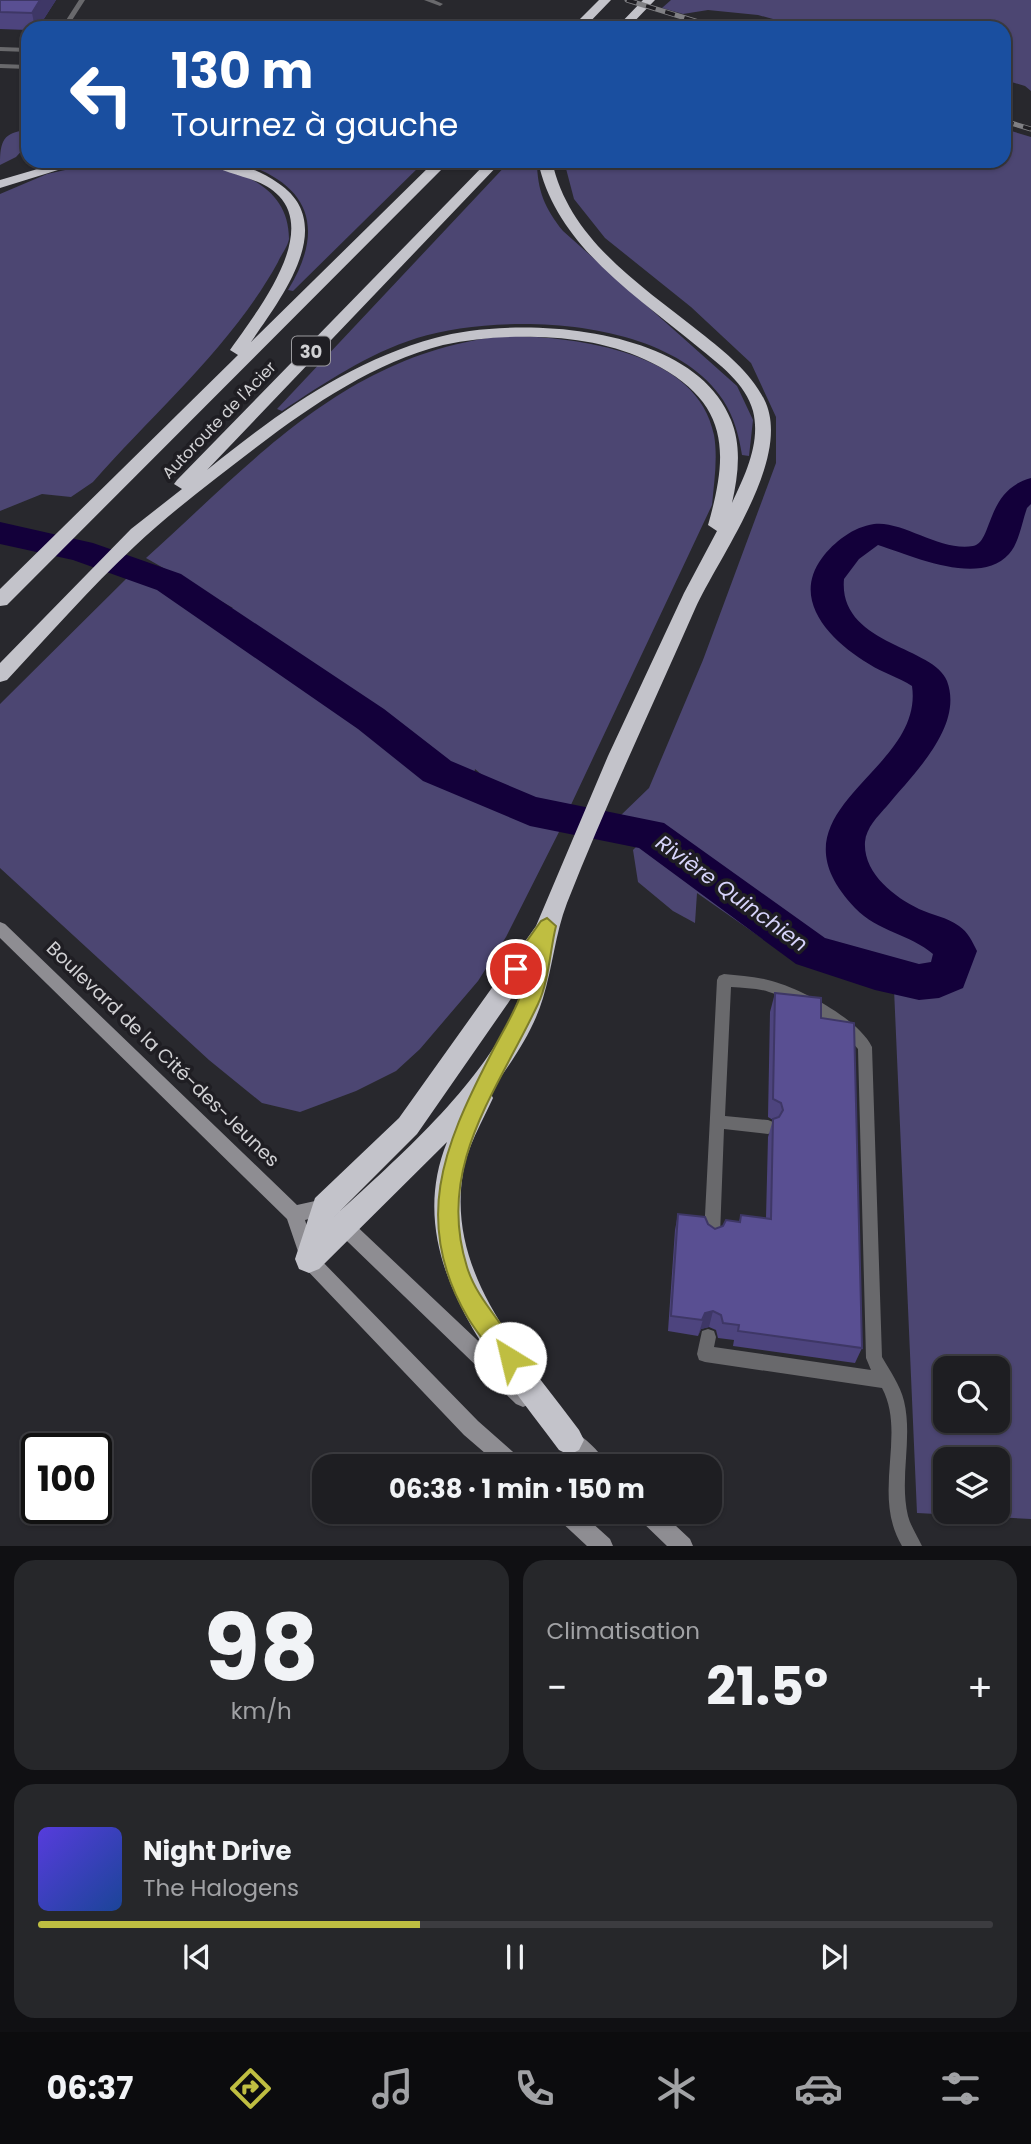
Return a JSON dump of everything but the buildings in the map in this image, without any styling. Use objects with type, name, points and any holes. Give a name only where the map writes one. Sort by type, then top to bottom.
[{"type":"highway","points":[[584,21],[605,0]]},
{"type":"highway","points":[[629,21],[649,0]]},
{"type":"highway","points":[[0,183],[31,168]]},
{"type":"highway","points":[[0,183],[55,168]]},
{"type":"highway","points":[[209,393],[281,288],[294,263],[300,241],[298,217],[278,188],[256,174],[237,168]]},
{"type":"highway","name":"Autoroute de l'Acier","points":[[0,600],[436,168]]},
{"type":"highway","name":"Autoroute de l'Acier","points":[[0,675],[488,168]]},
{"type":"highway","points":[[309,1260],[334,1216],[408,1126],[479,1029],[547,926],[706,564],[758,461],[765,429],[757,400],[735,371],[581,237],[556,205],[545,168]]},
{"type":"highway","points":[[124,546],[287,417],[371,366],[444,338],[486,332],[534,330],[580,335],[648,355],[683,373],[712,401],[726,427],[732,456],[728,487],[706,564]]},
{"type":"highway","points":[[547,926],[531,1000],[496,1063],[453,1164],[447,1196],[449,1240],[458,1272],[476,1311],[569,1440]]},
{"type":"highway","points":[[334,1216],[454,1118],[496,1063]]},
{"type":"main road","name":"Boulevard de la Cité-des-Jeunes","points":[[0,928],[294,1214]]},
{"type":"main road","points":[[500,1454],[471,1428],[309,1260],[294,1214],[334,1216],[584,1454]]},
{"type":"main road","points":[[579,1524],[603,1545]]},
{"type":"main road","points":[[659,1524],[683,1545]]},
{"type":"lane","points":[[68,21],[82,0]]},
{"type":"lane","points":[[427,0],[440,5]]},
{"type":"lane","points":[[0,49],[21,50]]},
{"type":"lane","points":[[0,66],[21,67]]},
{"type":"lane","points":[[712,1235],[724,980],[782,989],[860,1039],[865,1047],[874,1358],[896,1402],[898,1507],[902,1526],[913,1545]]},
{"type":"lane","points":[[718,1122],[768,1128]]},
{"type":"lane","points":[[708,1337],[705,1354],[886,1380]]},
{"type":"shaded area","points":[[671,0],[1031,0],[1031,91],[1011,82],[1011,21],[780,21],[758,15],[708,10],[683,14],[662,8]]},
{"type":"shaded area","points":[[20,131],[21,152],[0,165],[2,144],[8,136]]},
{"type":"shaded area","points":[[1011,131],[1031,137],[1031,1519],[1010,1518],[1010,1447],[933,1447],[933,1514],[917,1513],[894,989],[796,962],[697,893],[695,923],[673,911],[638,882],[633,850],[656,827],[619,817],[649,788],[703,660],[776,463],[776,417],[751,363],[691,307],[605,238],[574,199],[566,168],[1011,168]]},
{"type":"shaded area","points":[[74,168],[222,168],[244,176],[271,193],[281,206],[287,221],[289,239],[259,293],[216,350],[93,482],[71,497],[42,494],[0,511],[0,194],[47,174]]},
{"type":"shaded area","points":[[254,168],[418,168],[293,291],[288,290],[300,267],[307,245],[308,226],[294,193],[279,180]]},
{"type":"shaded area","points":[[503,168],[538,168],[543,199],[563,231],[737,386],[753,420],[749,456],[742,455],[730,413],[723,400],[698,372],[664,352],[625,337],[582,328],[537,324],[493,325],[417,338],[364,360],[282,411],[277,409]]},
{"type":"shaded area","points":[[502,336],[596,345],[658,366],[684,384],[703,406],[714,435],[716,461],[712,505],[569,809],[518,798],[475,769],[470,792],[562,826],[506,937],[478,981],[420,1049],[396,1071],[356,1091],[300,1112],[262,1103],[209,1060],[0,868],[0,704],[128,577],[155,585],[202,614],[233,608],[146,558],[266,449],[349,388],[396,365],[446,347]]},
{"type":"waterway","name":"Rivière Quinchien","points":[[0,533],[81,551],[169,582],[371,719],[437,771],[530,811],[650,834],[811,951],[875,972],[919,982],[939,980],[948,975],[956,951],[939,935],[902,920],[872,899],[851,869],[845,842],[849,828],[859,812],[911,749],[927,723],[932,705],[929,681],[912,669],[881,655],[847,628],[829,605],[825,592],[827,579],[834,566],[848,551],[858,542],[877,534],[955,558],[983,557],[997,547],[1012,503],[1031,488]]},
{"type":"railway","points":[[627,0],[695,21]]},
{"type":"railway","points":[[1011,123],[1031,129]]},
{"type":"route","points":[[510,1358],[476,1311],[458,1272],[449,1240],[447,1196],[455,1154],[496,1063],[531,1000],[547,926],[516,969]]}]
